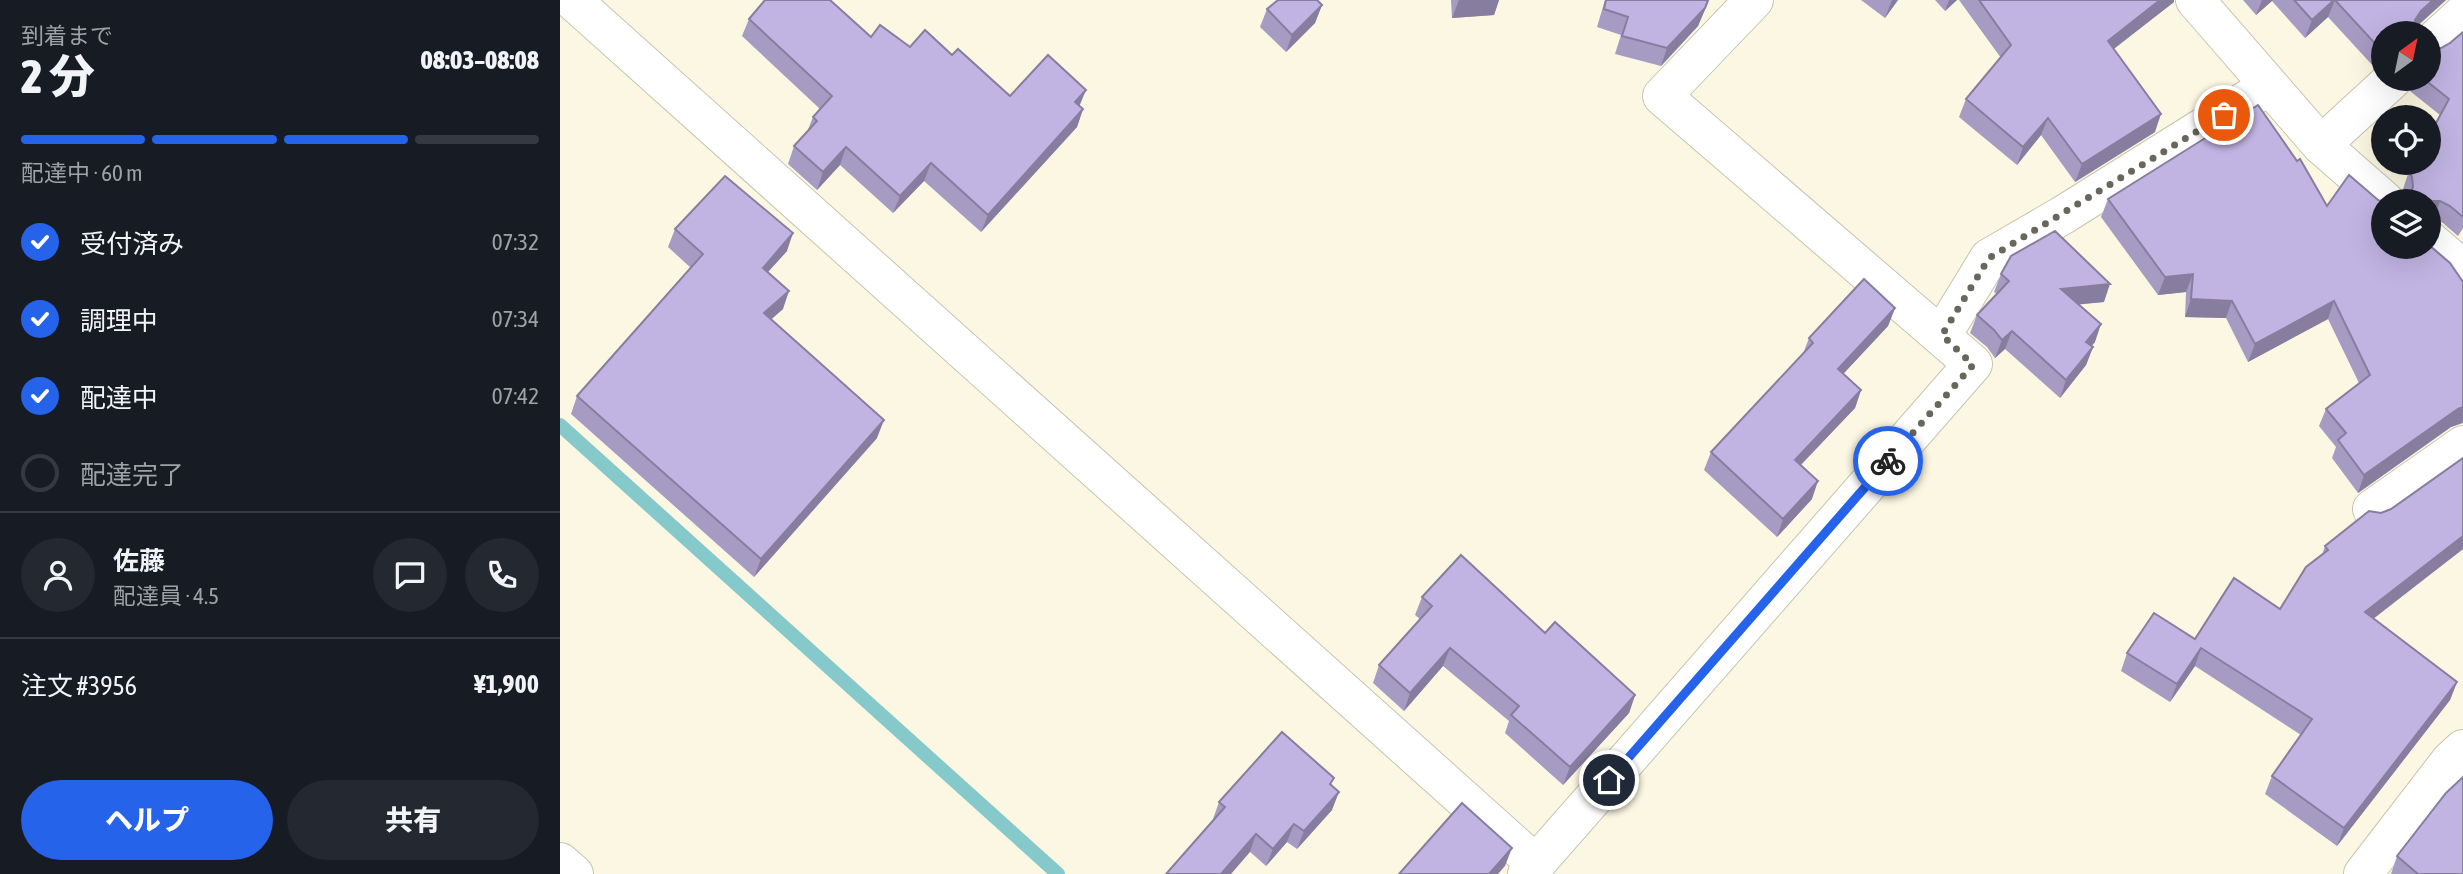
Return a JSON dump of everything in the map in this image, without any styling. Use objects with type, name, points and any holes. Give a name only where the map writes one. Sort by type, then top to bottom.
[{"type":"street","points":[[572,0],[1531,869],[1973,365],[1942,335],[1662,96],[1755,0]]},
{"type":"street","points":[[2194,0],[2320,145],[2371,189]]},
{"type":"street","points":[[2441,34],[2463,14]]},
{"type":"street","points":[[1942,335],[1989,258],[2269,86]]},
{"type":"street","points":[[2320,145],[2380,91]]},
{"type":"street","points":[[2441,250],[2463,269]]},
{"type":"street","points":[[2372,509],[2463,445]]},
{"type":"street","points":[[2363,874],[2450,761],[2463,749]]},
{"type":"street","points":[[560,862],[574,874]]},
{"type":"building","points":[[765,0],[830,0],[871,37],[880,25],[910,47],[925,30],[952,55],[958,49],[1010,96],[1048,55],[1086,90],[1075,102],[1083,109],[988,215],[931,163],[900,196],[846,147],[823,172],[794,146],[817,121],[813,117],[832,96],[749,19]]},
{"type":"building","points":[[1278,0],[1317,0],[1322,5],[1292,35],[1267,9]]},
{"type":"building","points":[[1606,0],[1708,0],[1705,8],[1667,48],[1622,36],[1628,17],[1604,9]]},
{"type":"building","points":[[1979,0],[2160,0],[2108,41],[2161,114],[2082,164],[2048,118],[2023,147],[1966,99],[2011,45]]},
{"type":"building","points":[[2294,0],[2334,0],[2312,20]]},
{"type":"building","points":[[2335,0],[2433,0],[2415,21],[2371,21],[2371,39]]},
{"type":"building","points":[[2463,32],[2463,217],[2441,202],[2441,189],[2412,189],[2411,175],[2441,175],[2441,114],[2449,99],[2439,91],[2441,48]]},
{"type":"building","points":[[2258,105],[2297,161],[2300,159],[2327,206],[2349,175],[2371,194],[2371,259],[2441,259],[2441,255],[2463,282],[2463,407],[2364,475],[2338,440],[2346,433],[2326,409],[2370,375],[2334,301],[2255,344],[2232,301],[2191,299],[2193,274],[2165,277],[2108,199]]},
{"type":"building","points":[[725,176],[793,233],[763,268],[789,291],[764,313],[884,420],[761,559],[577,396],[703,254],[675,229]]},
{"type":"building","points":[[2055,231],[2110,284],[2061,289],[2101,324],[2086,342],[2093,347],[2066,380],[2012,331],[2002,340],[1977,315],[2009,281],[2001,274],[2011,256]]},
{"type":"building","points":[[1864,279],[1895,308],[1838,369],[1861,390],[1795,460],[1818,481],[1783,519],[1711,452],[1813,343],[1809,338]]},
{"type":"building","points":[[2463,458],[2463,536],[2365,612],[2457,682],[2344,828],[2272,776],[2312,719],[2201,648],[2177,684],[2127,653],[2154,613],[2195,639],[2234,578],[2280,609],[2306,567],[2328,550],[2325,546],[2369,511],[2381,513],[2391,509]]},
{"type":"building","points":[[1461,555],[1545,633],[1555,622],[1635,695],[1570,767],[1511,715],[1519,706],[1450,648],[1410,693],[1379,665],[1432,606],[1422,597]]},
{"type":"building","points":[[1282,732],[1334,778],[1330,784],[1339,792],[1304,831],[1294,824],[1273,849],[1256,834],[1221,874],[1166,874],[1225,807],[1219,802]]},
{"type":"building","points":[[2463,777],[2463,874],[2418,874],[2397,856],[2446,793]]},
{"type":"building","points":[[1462,803],[1512,848],[1489,874],[1399,874]]},
{"type":"waterway","points":[[560,425],[1058,874]]},
{"type":"way so far","points":[[1888,461],[1973,365],[1942,335],[1989,258],[2224,115]]},
{"type":"route","points":[[1609,780],[1888,461]]}]
